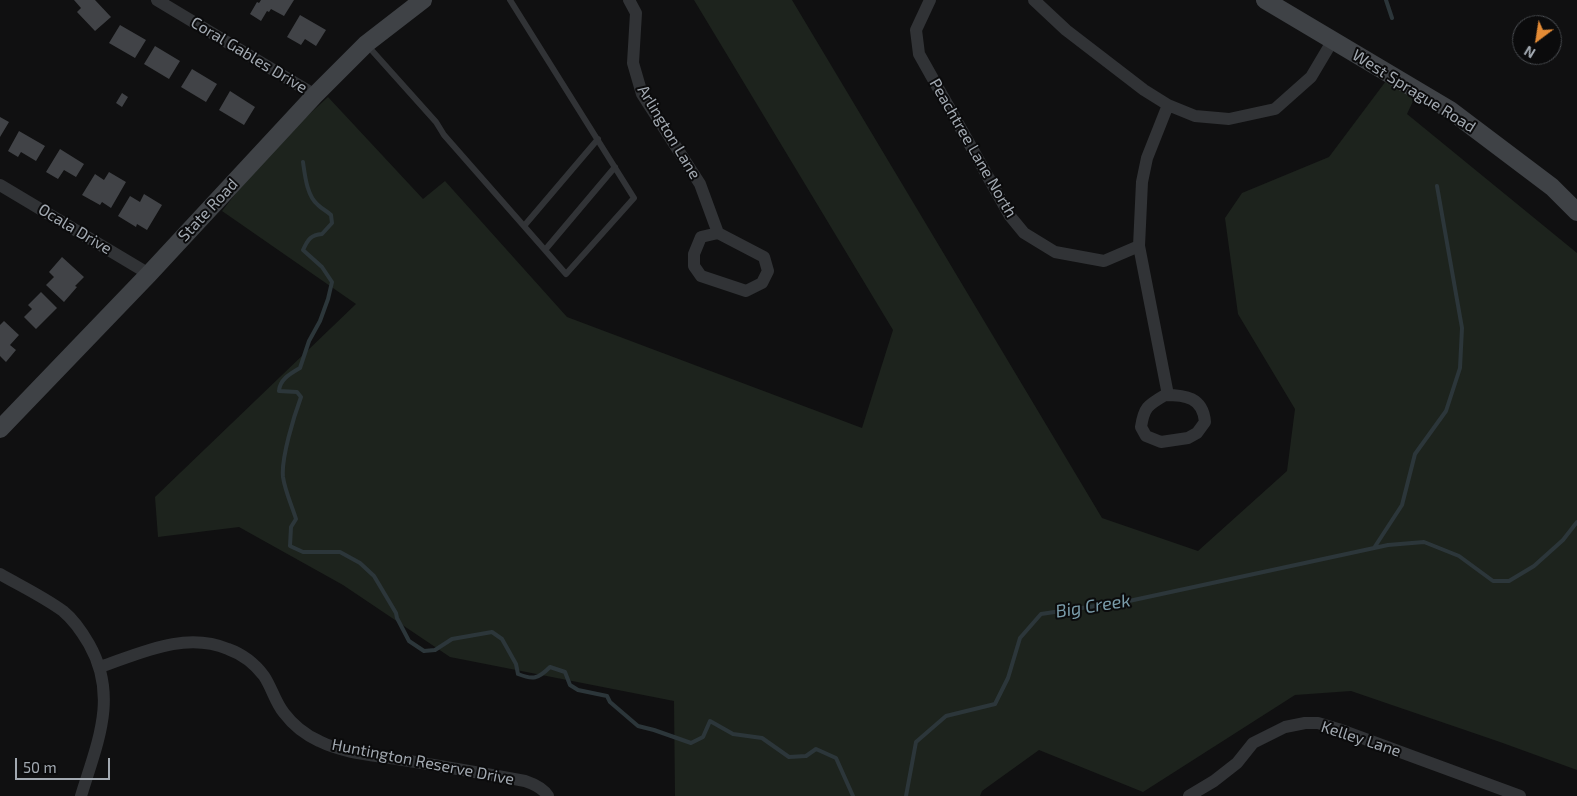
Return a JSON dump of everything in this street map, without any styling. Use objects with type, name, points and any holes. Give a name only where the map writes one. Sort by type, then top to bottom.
[{"type":"main road","name":"State Road","points":[[0,429],[149,274],[315,95],[366,44],[423,0]]},
{"type":"main road","name":"West Sprague Road","points":[[1265,0],[1450,110],[1552,187],[1577,212]]},
{"type":"street","name":"Coral Gables Drive","points":[[157,0],[315,95]]},
{"type":"street","name":"Arlington Lane","points":[[629,0],[636,13],[634,63],[642,94],[700,184],[718,234]]},
{"type":"street","points":[[1034,0],[1072,34],[1144,90],[1168,105],[1195,116],[1229,119],[1275,109],[1310,77],[1333,40]]},
{"type":"street","name":"Peachtree Lane North","points":[[929,1],[916,30],[919,54],[1010,216],[1024,233],[1055,252],[1104,261],[1139,246]]},
{"type":"street","points":[[1168,105],[1147,158],[1142,182],[1139,246],[1168,395]]},
{"type":"street","name":"Ocala Drive","points":[[0,185],[149,274]]},
{"type":"street","points":[[718,234],[764,258],[768,271],[762,283],[746,291],[701,276],[694,266],[694,254],[701,237],[718,234]]},
{"type":"street","points":[[1168,395],[1184,395],[1197,403],[1204,412],[1205,422],[1197,433],[1188,438],[1161,442],[1146,436],[1141,427],[1143,412],[1152,403],[1168,395]]},
{"type":"street","points":[[0,574],[64,612],[80,629],[100,666],[105,700],[104,714],[81,796]]},
{"type":"street","name":"Huntington Reserve Drive","points":[[100,666],[160,646],[175,643],[207,642],[222,646],[235,652],[256,667],[264,676],[284,713],[299,728],[321,742],[351,751],[525,780],[535,784],[548,796]]},
{"type":"street","name":"Kelley Lane","points":[[1189,796],[1214,781],[1237,763],[1254,743],[1285,727],[1305,723],[1338,728],[1520,796]]},
{"type":"lane","points":[[366,44],[436,122],[444,135],[566,274],[634,198],[510,0]]},
{"type":"lane","points":[[524,226],[598,139]]},
{"type":"lane","points":[[545,250],[615,167]]},
{"type":"shaded area","points":[[694,0],[792,0],[1102,518],[1198,551],[1287,471],[1295,409],[1238,314],[1225,218],[1242,193],[1329,157],[1386,81],[1414,99],[1407,114],[1577,253],[1577,770],[1351,691],[1295,695],[1143,792],[1039,750],[982,791],[980,796],[675,796],[674,701],[450,657],[343,585],[239,527],[158,537],[155,497],[356,304],[222,211],[271,149],[328,97],[423,199],[445,181],[567,317],[862,428],[893,330]]},
{"type":"building","points":[[74,0],[95,0],[111,17],[95,31],[77,12],[81,8]]},
{"type":"building","points":[[261,0],[294,0],[284,16],[271,9],[269,12],[267,11],[261,21],[250,14],[257,2],[259,3]]},
{"type":"building","points":[[300,15],[326,30],[316,46],[305,39],[301,45],[287,37]]},
{"type":"building","points":[[120,25],[146,40],[135,58],[109,43]]},
{"type":"building","points":[[155,46],[180,61],[169,79],[144,64]]},
{"type":"building","points":[[192,69],[217,84],[206,102],[181,87]]},
{"type":"building","points":[[230,91],[255,107],[244,125],[219,110]]},
{"type":"building","points":[[122,93],[128,97],[122,107],[116,103]]},
{"type":"building","points":[[0,117],[9,122],[0,137]]},
{"type":"building","points":[[19,131],[45,146],[36,161],[21,152],[18,157],[8,151]]},
{"type":"building","points":[[60,149],[84,164],[76,177],[64,170],[58,179],[46,172]]},
{"type":"building","points":[[109,172],[126,182],[111,208],[102,202],[100,205],[82,195],[95,174],[104,180]]},
{"type":"building","points":[[144,194],[162,205],[147,230],[137,224],[136,227],[118,216],[130,196],[140,202]]},
{"type":"building","points":[[62,257],[84,277],[64,302],[46,285],[54,277],[49,272]]},
{"type":"building","points":[[41,292],[57,308],[36,329],[24,317],[32,309],[28,305]]},
{"type":"building","points":[[4,321],[19,335],[10,345],[16,350],[6,362],[0,356],[0,325]]},
{"type":"waterway","points":[[1386,0],[1392,18]]},
{"type":"waterway","points":[[303,162],[311,196],[318,205],[331,215],[332,223],[322,234],[310,238],[303,250],[322,267],[332,282],[320,321],[309,341],[300,368],[283,380],[279,391],[297,392],[301,397],[289,437],[283,469],[285,488],[296,519],[291,527],[290,546],[303,552],[340,552],[360,563],[374,576],[396,613],[409,641],[424,651],[435,650],[452,639],[492,632],[502,639],[516,664],[518,674],[532,678],[539,676],[550,667],[565,672],[570,685],[578,690],[607,696],[610,702],[638,726],[691,743],[703,737],[710,721],[733,734],[762,738],[789,757],[806,756],[816,749],[836,758],[853,796]]},
{"type":"waterway","points":[[1374,548],[1402,505],[1415,454],[1446,411],[1460,368],[1462,328],[1437,186]]},
{"type":"waterway","name":"Big Creek","points":[[906,796],[916,742],[946,716],[995,704],[1008,678],[1020,638],[1041,614],[1129,601],[1388,545],[1424,542],[1459,556],[1493,581],[1509,581],[1534,566],[1563,540],[1577,522]]}]
